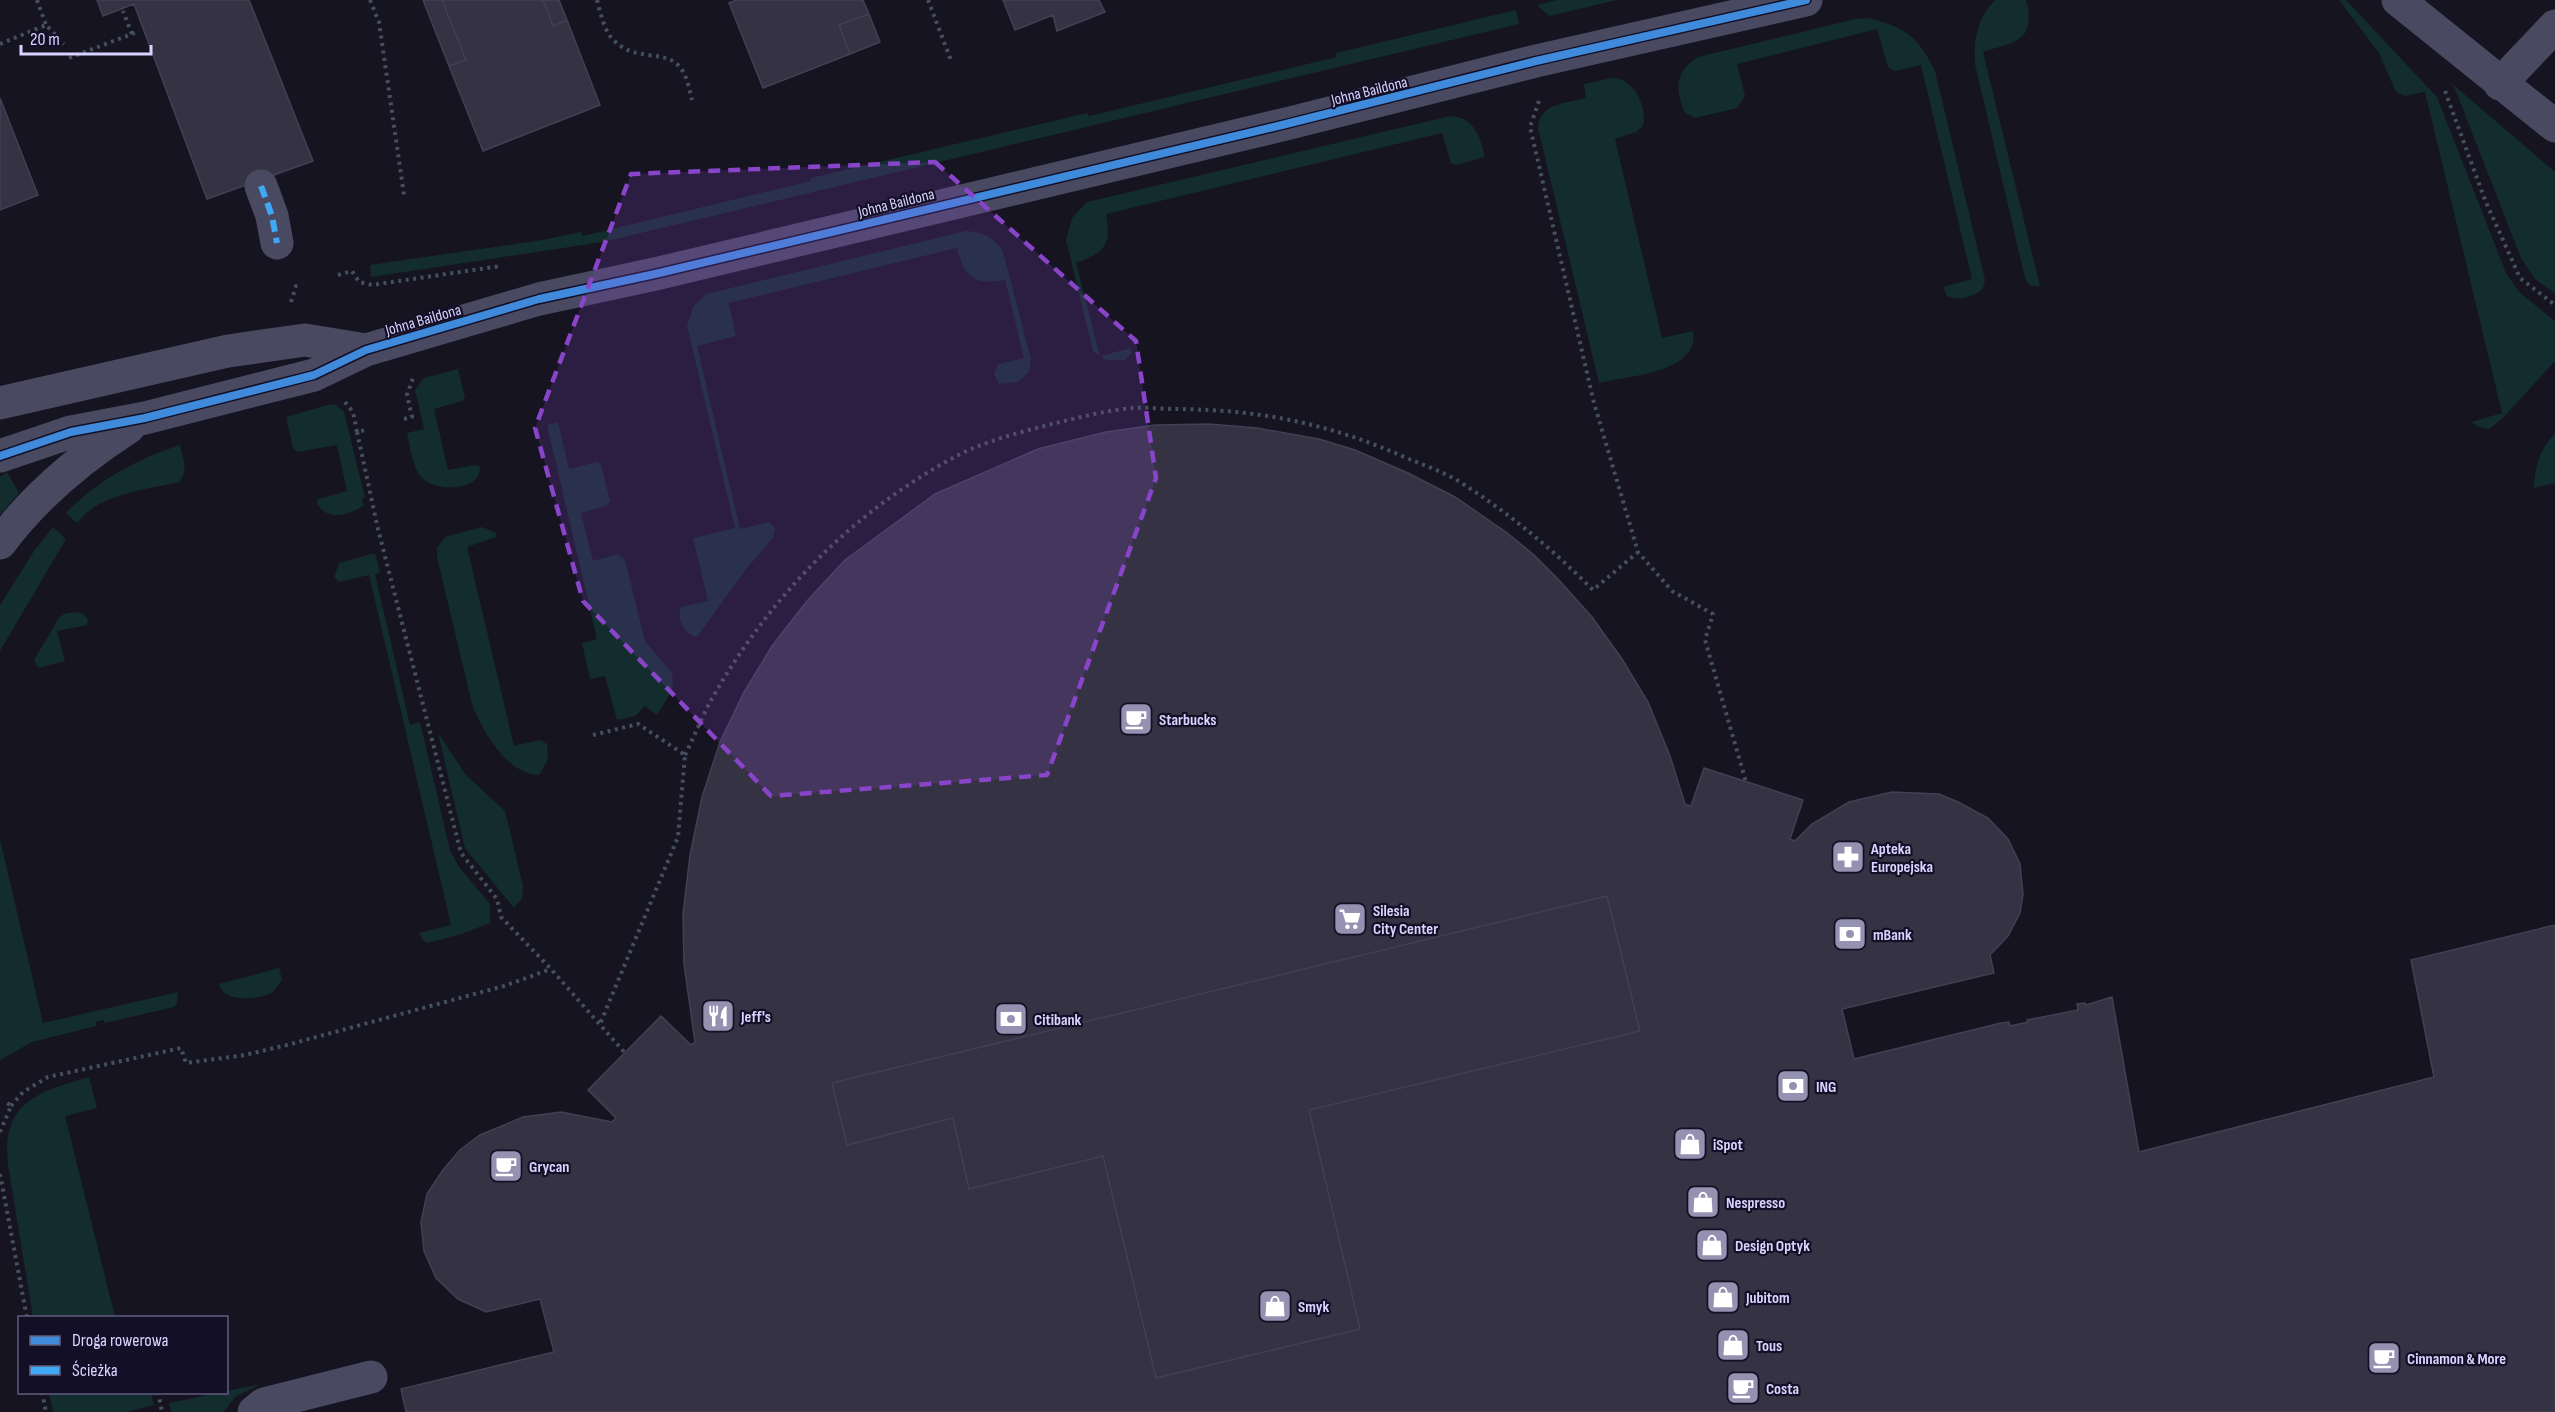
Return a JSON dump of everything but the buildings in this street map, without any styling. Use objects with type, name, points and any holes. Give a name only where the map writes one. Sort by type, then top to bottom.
[{"type":"street","name":"Johna Baildona","points":[[0,456],[71,432],[145,418],[314,375],[366,350],[539,299],[1286,124],[1536,61],[1806,0]]},
{"type":"street","points":[[2398,0],[2555,126]]},
{"type":"street","points":[[2429,0],[2448,40]]},
{"type":"street","points":[[2500,84],[2555,26]]},
{"type":"street","points":[[261,186],[272,216],[277,243]]},
{"type":"street","name":"Johna Baildona","points":[[0,403],[187,360],[275,344],[305,340],[366,350]]},
{"type":"street","name":"Johna Baildona","points":[[0,543],[30,506],[67,470],[100,445],[145,418]]},
{"type":"street","points":[[254,1412],[264,1404],[370,1377]]},
{"type":"path","points":[[37,0],[46,25],[64,44]]},
{"type":"path","points":[[370,0],[379,22],[404,195]]},
{"type":"path","points":[[597,0],[608,33],[615,41],[629,52],[672,60],[683,72],[692,100]]},
{"type":"path","points":[[928,0],[952,63]]},
{"type":"path","points":[[123,11],[132,34]]},
{"type":"path","points":[[0,44],[46,25]]},
{"type":"path","points":[[69,58],[139,31]]},
{"type":"path","points":[[2444,88],[2485,200],[2520,278],[2555,305]]},
{"type":"path","points":[[1550,99],[1538,101],[1530,127],[1594,403],[1638,552],[1672,591],[1713,614],[1705,640],[1746,782]]},
{"type":"path","points":[[600,1024],[678,837],[686,755],[713,696],[751,638],[789,587],[841,536],[901,490],[953,457],[1012,434],[1133,408],[1215,409],[1286,418],[1341,431],[1456,480],[1509,514],[1558,555],[1593,590],[1638,552]]},
{"type":"path","points":[[357,432],[378,529],[461,853],[497,899],[501,918],[551,969],[625,1053]]},
{"type":"path","points":[[593,735],[638,724],[686,755]]},
{"type":"path","points":[[0,1132],[11,1106],[23,1092],[48,1077],[181,1048],[186,1063],[245,1055],[504,986],[551,969]]},
{"type":"path","points":[[6,1102],[11,1106]]},
{"type":"path","points":[[0,1174],[27,1316]]},
{"type":"path","points":[[42,1394],[45,1412]]},
{"type":"path","points":[[158,1394],[162,1412]]},
{"type":"highlighted area","points":[[935,162],[1136,341],[1156,478],[1047,775],[771,796],[583,601],[535,428],[631,174]]},
{"type":"green space","points":[[1557,0],[1617,0],[1549,16],[1537,5]]},
{"type":"green space","points":[[1995,0],[2026,0],[2029,14],[2025,32],[2020,38],[2004,46],[1983,52],[2040,286],[2031,285],[2025,278],[1975,64],[1975,46],[1980,22]]},
{"type":"green space","points":[[2339,0],[2346,0],[2437,97],[2506,273],[2519,292],[2555,321],[2555,361],[2501,420],[2489,429],[2471,422],[2502,413],[2425,92],[2405,96],[2396,92],[2379,53]]},
{"type":"green space","points":[[1516,10],[1519,24],[603,242],[371,277],[370,265],[542,240],[581,232],[583,236],[811,181],[811,178],[1087,113],[1089,116],[1337,57],[1336,53]]},
{"type":"green space","points":[[1868,18],[1892,25],[1909,35],[1923,49],[1935,71],[1985,280],[1983,288],[1971,296],[1962,298],[1947,296],[1943,287],[1972,279],[1921,65],[1895,71],[1888,67],[1877,29],[1737,64],[1745,96],[1737,108],[1695,118],[1685,113],[1679,96],[1679,82],[1684,69],[1698,57],[1855,19]]},
{"type":"green space","points":[[1611,78],[1626,82],[1632,87],[1643,110],[1643,126],[1636,132],[1615,139],[1662,338],[1693,331],[1692,345],[1685,356],[1674,364],[1643,375],[1599,383],[1538,128],[1543,113],[1549,109],[1586,98],[1584,84]]},
{"type":"green space","points":[[2450,82],[2555,172],[2555,293],[2535,279],[2521,258],[2455,89]]},
{"type":"green space","points":[[1450,116],[1465,120],[1475,129],[1485,157],[1456,165],[1451,163],[1442,133],[1106,214],[1108,233],[1104,246],[1094,255],[1076,263],[1100,356],[1093,351],[1066,240],[1072,218],[1087,202]]},
{"type":"green space","points":[[966,231],[988,236],[1003,252],[1031,359],[1029,372],[1018,382],[999,384],[994,374],[998,364],[1024,358],[1005,280],[986,281],[972,277],[964,266],[957,248],[729,303],[736,336],[697,346],[740,529],[769,522],[775,528],[773,538],[747,568],[699,634],[696,637],[688,633],[680,621],[681,607],[708,601],[693,538],[735,528],[687,326],[693,307],[706,294]]},
{"type":"green space","points":[[1131,348],[1131,354],[1125,360],[1106,360],[1100,356]]},
{"type":"green space","points":[[458,369],[465,397],[462,401],[434,409],[448,470],[475,465],[480,467],[478,475],[466,485],[437,486],[422,478],[416,468],[407,433],[424,429],[415,390],[424,378]]},
{"type":"green space","points":[[331,404],[344,412],[365,497],[362,499],[364,506],[339,515],[327,513],[317,504],[318,499],[347,491],[337,445],[297,452],[293,448],[286,417]]},
{"type":"green space","points":[[558,422],[569,469],[597,462],[601,464],[610,501],[606,506],[581,513],[593,561],[618,554],[625,560],[645,641],[672,673],[672,691],[657,715],[645,706],[635,716],[617,720],[605,676],[590,679],[582,643],[597,639],[547,425]]},
{"type":"green space","points":[[2555,433],[2555,483],[2534,488],[2539,458]]},
{"type":"green space","points":[[180,445],[185,469],[179,482],[110,499],[87,513],[77,523],[66,513],[91,490],[119,472]]},
{"type":"green space","points":[[7,472],[19,493],[0,515],[0,477]]},
{"type":"green space","points":[[53,527],[66,539],[0,651],[0,605],[34,551]]},
{"type":"green space","points":[[482,527],[496,533],[496,537],[467,547],[514,746],[540,740],[547,744],[548,759],[539,775],[527,773],[506,759],[489,738],[476,714],[437,557],[437,548],[445,537]]},
{"type":"green space","points":[[375,553],[380,572],[375,574],[410,725],[420,722],[450,850],[459,867],[490,904],[490,923],[459,935],[427,943],[419,933],[451,925],[369,575],[339,582],[334,577],[339,563]]},
{"type":"green space","points":[[76,612],[84,614],[88,620],[87,625],[57,631],[65,661],[38,668],[34,660],[59,618],[64,614]]},
{"type":"green space","points":[[438,733],[466,775],[505,811],[523,886],[522,898],[514,908],[465,848]]},
{"type":"green space","points":[[0,839],[43,1023],[178,992],[177,1003],[174,1007],[105,1023],[103,1020],[96,1022],[96,1026],[32,1042],[0,1060]]},
{"type":"green space","points":[[279,968],[282,980],[273,992],[263,996],[233,997],[222,990],[219,984]]},
{"type":"green space","points":[[89,1077],[97,1108],[65,1116],[115,1316],[33,1316],[8,1165],[7,1144],[17,1113],[27,1103],[54,1088]]},
{"type":"green space","points":[[261,1384],[235,1397],[224,1412],[171,1412],[169,1403],[213,1394],[228,1394],[228,1391]]},
{"type":"green space","points":[[49,1394],[151,1394],[154,1405],[127,1412],[53,1412]]},
{"type":"marked path","points":[[261,186],[272,216],[277,243]]},
{"type":"cycle path","points":[[0,456],[71,432],[145,418],[314,375],[366,350],[539,299],[655,274],[1286,124],[1536,61],[1806,0]]},
{"type":"place","name":"Starbucks","points":[[1136,719]]},
{"type":"place","name":"Apteka Europejska","points":[[1848,857]]},
{"type":"place","name":"Silesia City Center","points":[[1350,919]]},
{"type":"place","name":"mBank","points":[[1850,934]]},
{"type":"place","name":"Jeff's","points":[[718,1016]]},
{"type":"place","name":"Citibank","points":[[1011,1019]]},
{"type":"place","name":"ING","points":[[1793,1086]]},
{"type":"place","name":"iSpot","points":[[1690,1144]]},
{"type":"place","name":"Grycan","points":[[506,1166]]},
{"type":"place","name":"Nespresso","points":[[1703,1202]]},
{"type":"place","name":"Design Optyk","points":[[1712,1245]]},
{"type":"place","name":"Jubitom","points":[[1723,1297]]},
{"type":"place","name":"Smyk","points":[[1275,1306]]},
{"type":"place","name":"Tous","points":[[1733,1345]]},
{"type":"place","name":"Cinnamon & More","points":[[2384,1358]]},
{"type":"place","name":"Costa","points":[[1743,1388]]}]
